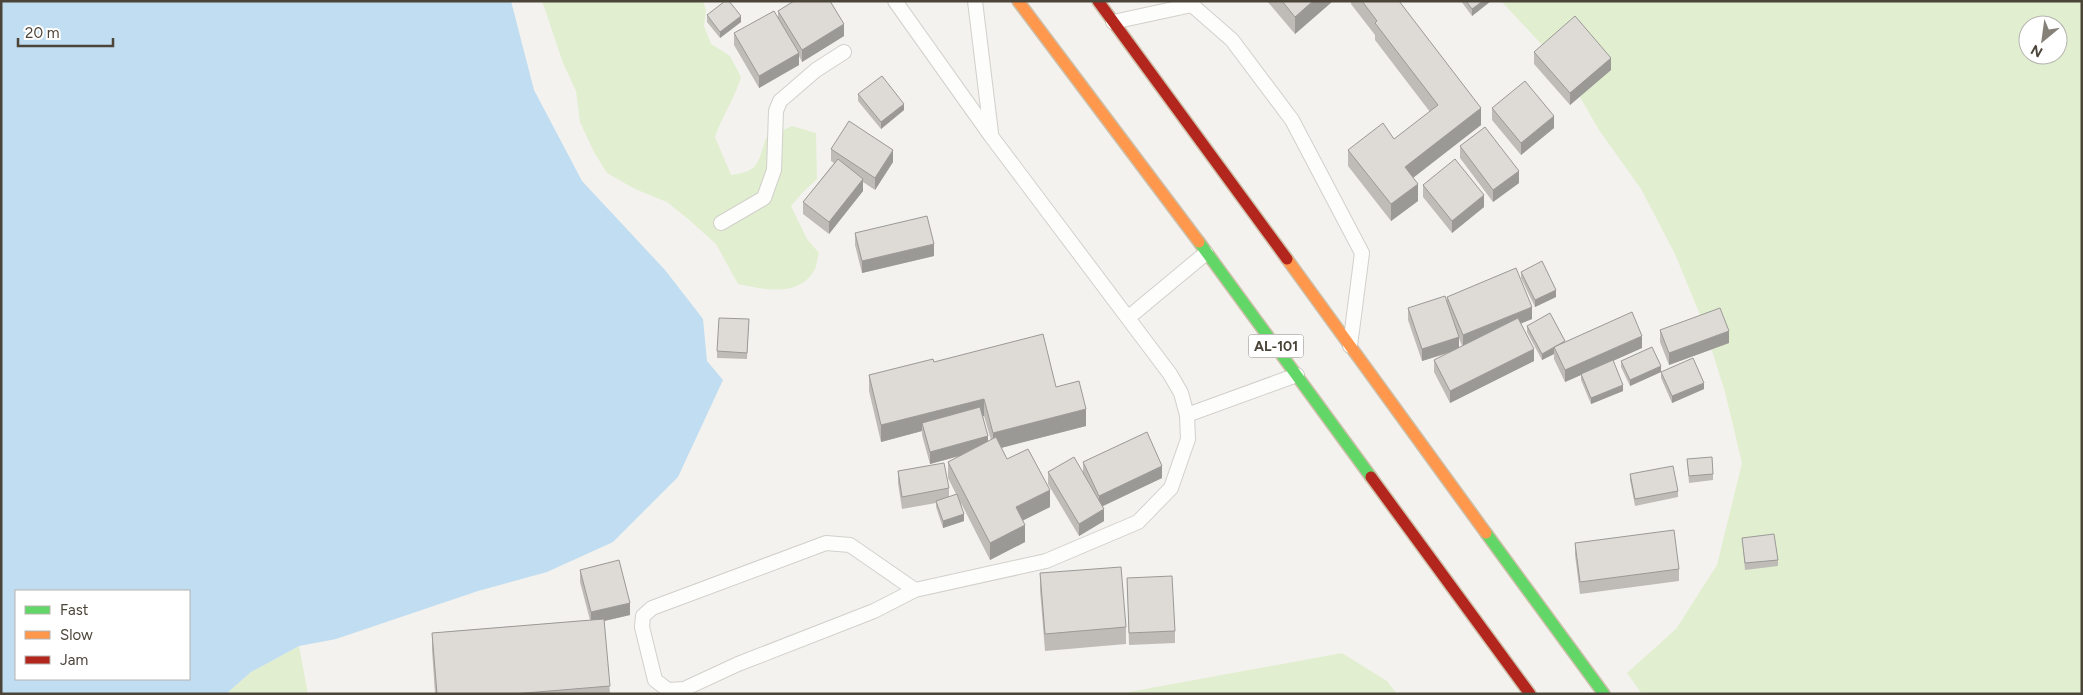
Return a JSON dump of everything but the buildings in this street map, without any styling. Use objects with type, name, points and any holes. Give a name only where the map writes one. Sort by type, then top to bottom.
[{"type":"highway","name":"AL-101","points":[[1018,1],[1176,210],[1530,694]]},
{"type":"highway","points":[[1098,1],[1604,694]]},
{"type":"lane","points":[[895,1],[991,136],[1170,374],[1181,393],[1187,415],[1188,439],[1171,488],[1138,522],[1046,561],[915,590],[874,611],[738,664],[684,689],[668,690],[655,680],[642,627],[643,616],[652,608],[826,543],[850,545],[915,590]]},
{"type":"lane","points":[[975,1],[991,136]]},
{"type":"lane","points":[[1113,22],[1192,4],[1232,40],[1287,113],[1362,253],[1350,346]]},
{"type":"lane","points":[[721,223],[764,198],[774,170],[776,111],[780,101],[816,70],[844,52]]},
{"type":"lane","points":[[1128,317],[1206,253]]},
{"type":"lane","points":[[1187,415],[1296,375]]},
{"type":"green space","points":[[542,1],[703,1],[706,10],[704,26],[711,44],[730,56],[741,77],[715,137],[731,175],[747,171],[756,165],[766,138],[792,126],[816,133],[817,179],[791,206],[807,239],[819,253],[815,269],[807,280],[799,285],[779,290],[738,284],[716,244],[687,218],[667,202],[635,189],[607,173],[594,152],[580,122],[576,91],[563,63]]},
{"type":"green space","points":[[1501,1],[2082,1],[2082,694],[1642,694],[1627,673],[1676,629],[1717,565],[1742,463],[1725,392],[1703,322],[1675,254],[1641,189],[1599,130],[1562,66]]},
{"type":"green space","points":[[299,646],[308,694],[226,694],[251,672]]},
{"type":"green space","points":[[1342,653],[1387,681],[1397,694],[1118,694]]},
{"type":"water","points":[[1,1],[511,1],[534,90],[582,181],[665,270],[703,319],[707,361],[723,380],[678,477],[613,542],[547,572],[478,591],[336,639],[299,646],[251,672],[226,694],[1,694]]},
{"type":"traffic: fast","points":[[1199,242],[1371,477]]},
{"type":"traffic: fast","points":[[1486,533],[1604,694]]},
{"type":"traffic: slow","points":[[1018,1],[1199,242]]},
{"type":"traffic: slow","points":[[1287,259],[1486,533]]},
{"type":"traffic: jam","points":[[1098,1],[1287,259]]},
{"type":"traffic: jam","points":[[1371,477],[1530,694]]}]
